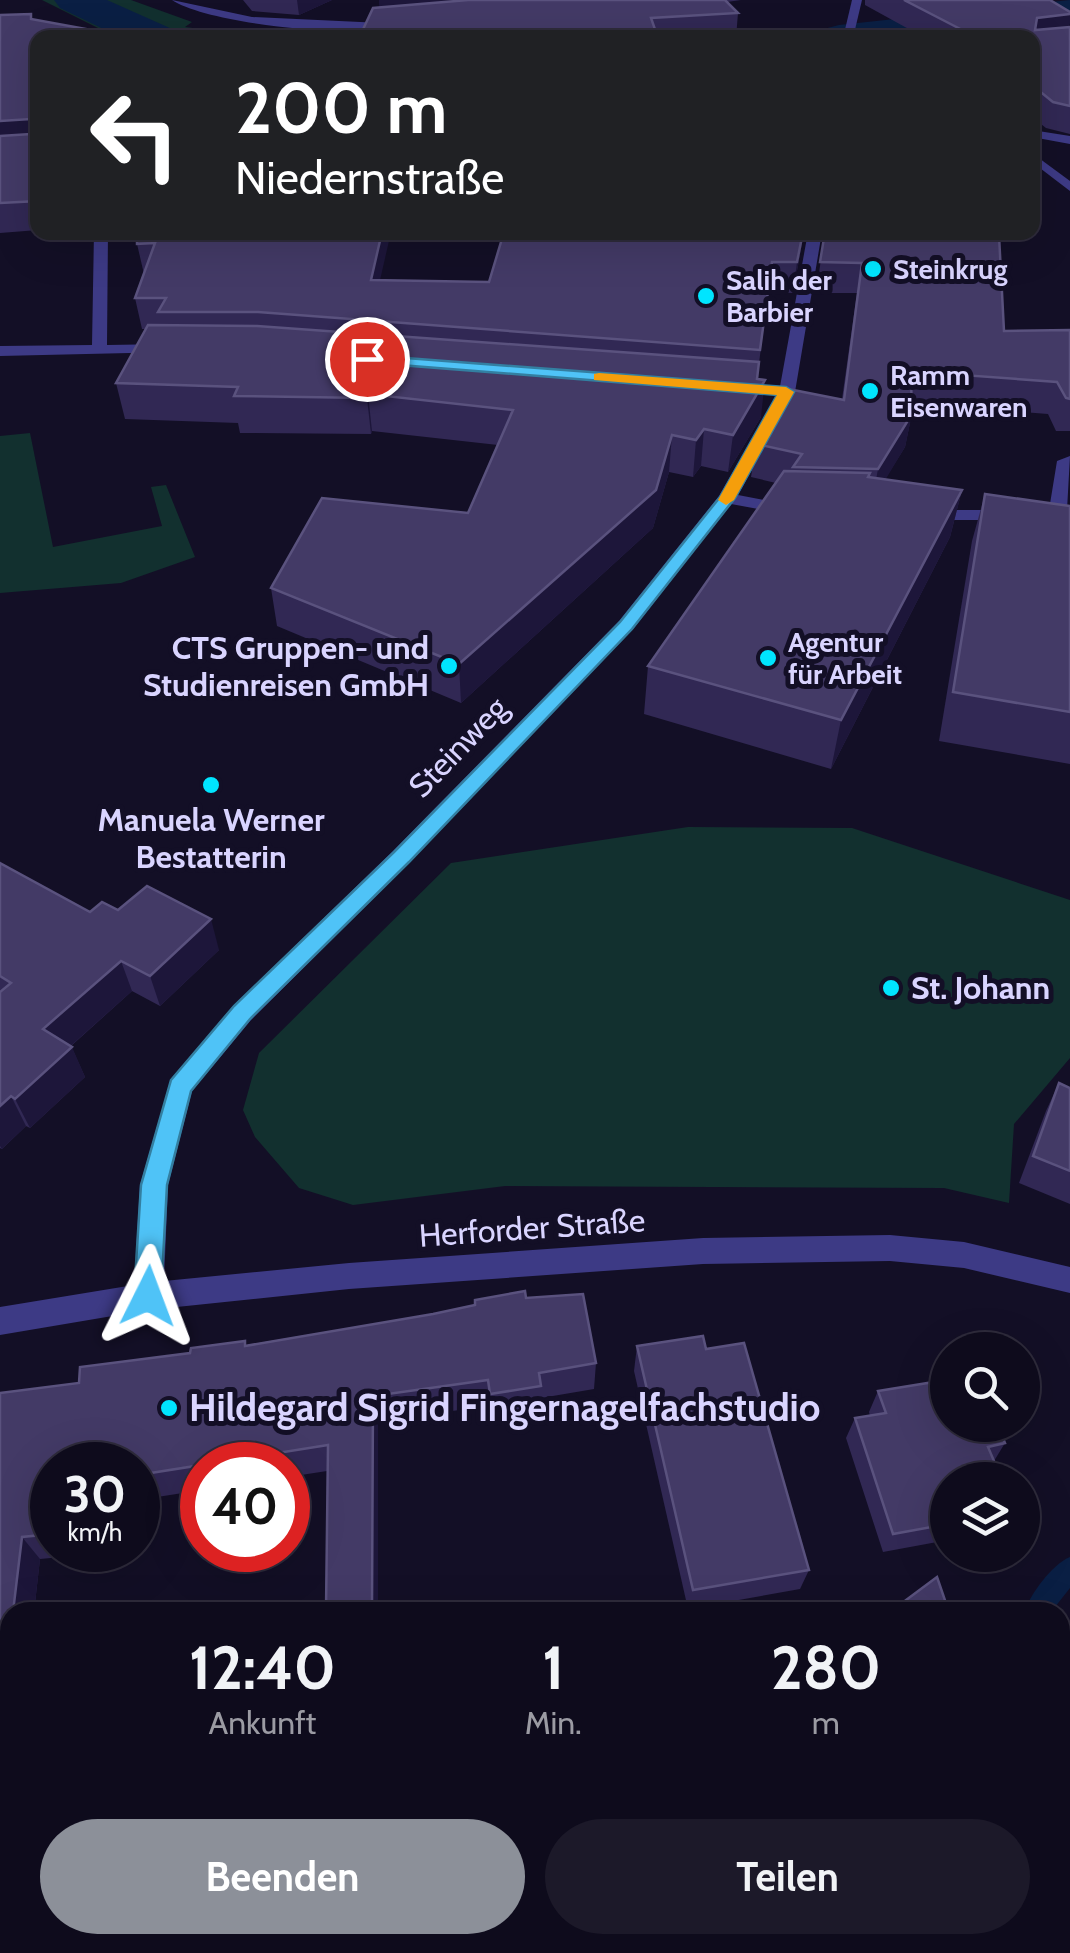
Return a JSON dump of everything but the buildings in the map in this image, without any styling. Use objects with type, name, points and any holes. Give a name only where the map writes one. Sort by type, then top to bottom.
[{"type":"street","points":[[177,0],[187,6],[243,17],[316,25],[362,28],[414,22]]},
{"type":"street","points":[[850,30],[858,0]]},
{"type":"street","points":[[1040,135],[1070,140]]},
{"type":"street","points":[[1040,163],[1070,187]]},
{"type":"street","points":[[98,350],[101,240]]},
{"type":"street","name":"Steinweg","points":[[148,1296],[154,1185],[180,1087],[242,1012],[401,857],[626,626],[727,498],[796,359],[814,240]]},
{"type":"street","points":[[0,351],[191,350]]},
{"type":"street","points":[[908,514],[1063,515],[1065,460],[1070,461]]},
{"type":"street","points":[[727,498],[778,509],[816,510]]},
{"type":"street","name":"Herforder Straße","points":[[0,1321],[148,1296],[703,1251],[890,1248],[964,1255],[1070,1280]]},
{"type":"green space","points":[[42,0],[131,0],[192,22],[185,27],[208,30],[102,30]]},
{"type":"green space","points":[[30,433],[53,547],[162,526],[151,487],[166,485],[195,557],[121,583],[0,593],[0,436]]},
{"type":"green space","name":"St. Johann","points":[[688,827],[852,828],[1070,900],[1070,1058],[1014,1124],[1009,1203],[944,1188],[505,1186],[353,1205],[299,1188],[255,1137],[243,1110],[259,1053],[451,863]]},
{"type":"waterway","points":[[74,0],[140,30]]},
{"type":"waterway","points":[[910,30],[1070,12]]},
{"type":"waterway","points":[[1044,1602],[1070,1569]]},
{"type":"slow traffic","points":[[599,377],[786,392],[726,500]]},
{"type":"place","name":"Steinkrug","points":[[873,269]]},
{"type":"place","name":"Salih der Barbier","points":[[706,296]]},
{"type":"place","name":"Ramm Eisenwaren","points":[[870,391]]},
{"type":"place","name":"Agentur für Arbeit","points":[[768,658]]},
{"type":"place","name":"CTS Gruppen- und Studienreisen GmbH","points":[[449,666]]},
{"type":"place","name":"Manuela Werner Bestatterin","points":[[211,785]]},
{"type":"place","name":"St. Johann","points":[[891,988]]},
{"type":"place","name":"Hildegard Sigrid Fingernagelfachstudio","points":[[169,1408]]},
{"type":"route","points":[[148,1296],[154,1185],[180,1087],[242,1012],[401,857],[626,626],[727,498],[786,392],[367,359]]}]
